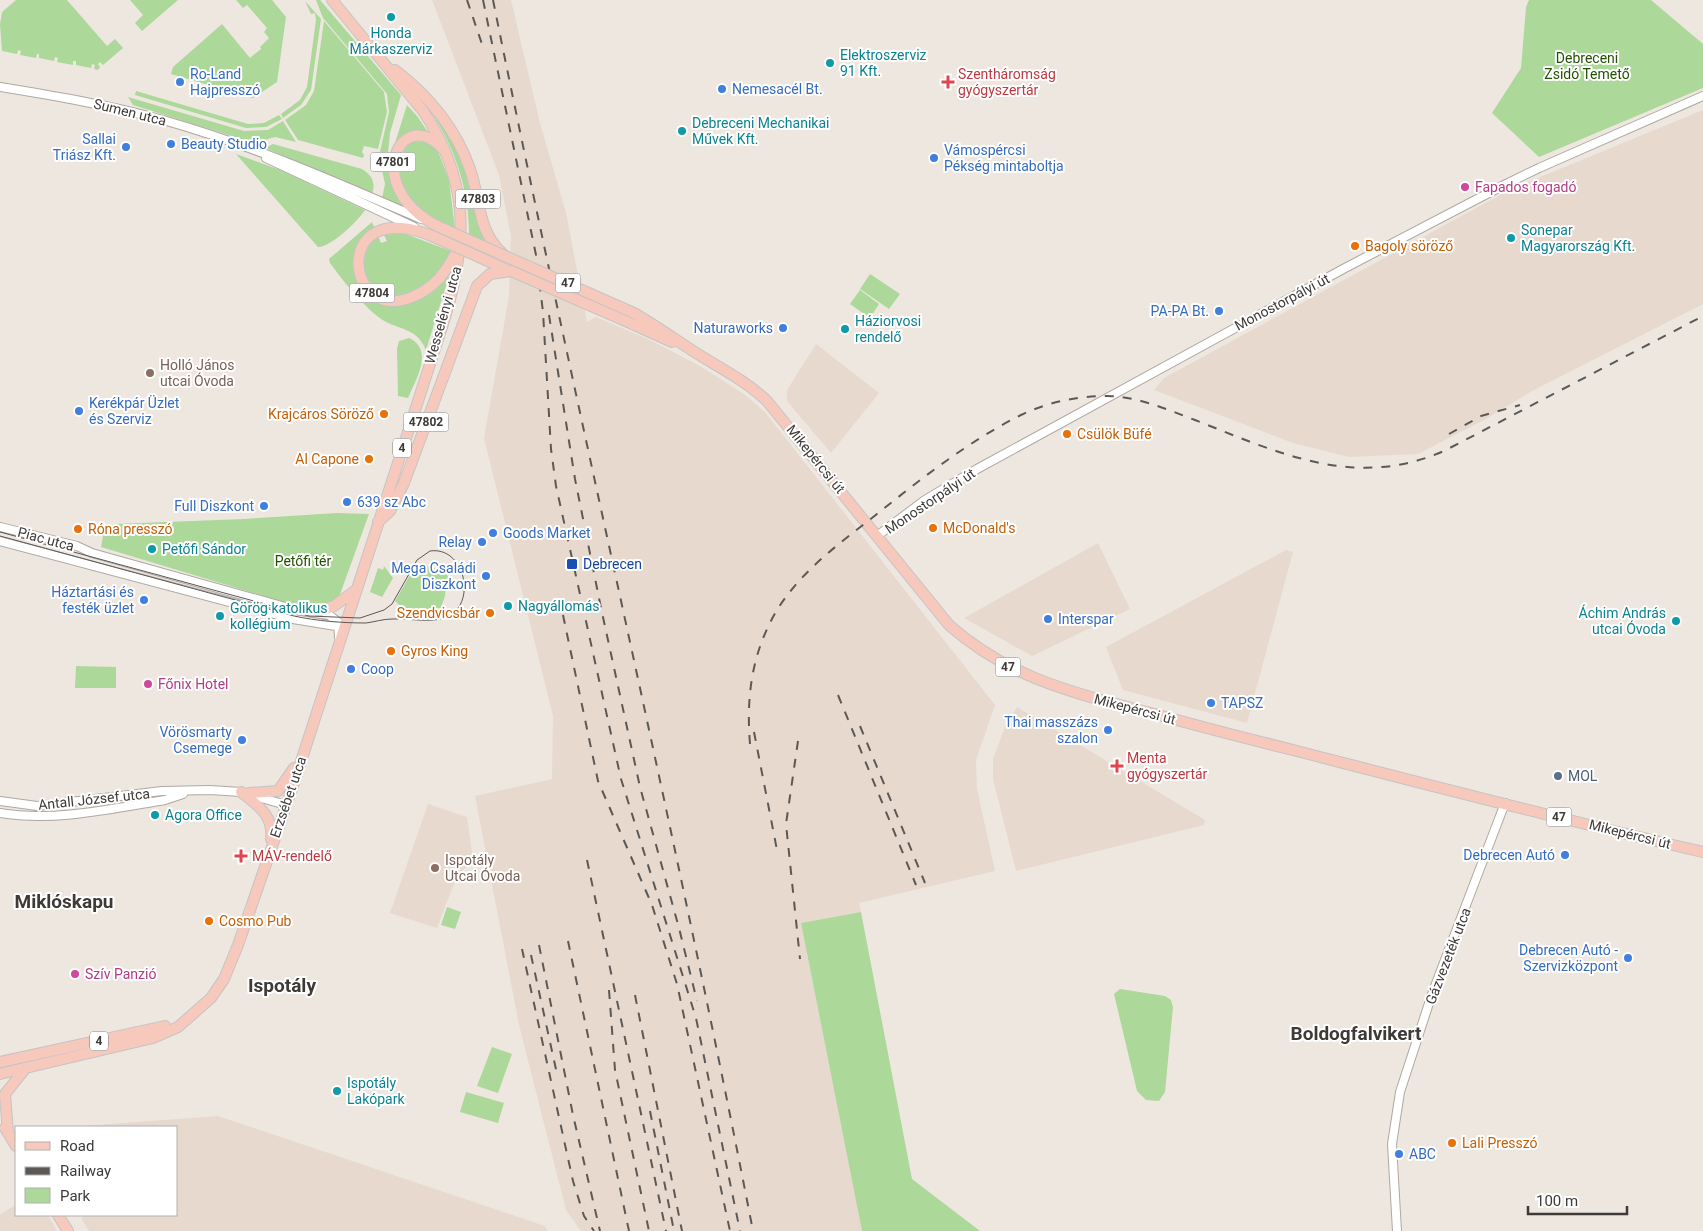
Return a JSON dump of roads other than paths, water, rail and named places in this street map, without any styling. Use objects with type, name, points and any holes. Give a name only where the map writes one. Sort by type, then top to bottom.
[{"type":"main road","name":"Wesselényi utca","points":[[332,0],[423,111],[447,155],[460,199],[461,236],[458,268],[451,295],[356,590],[341,627]]},
{"type":"main road","name":"47803","points":[[381,59],[428,98],[458,140],[472,174],[485,232],[502,254]]},
{"type":"main road","name":"47801","points":[[428,228],[402,196],[394,176],[394,158],[404,142],[415,137],[432,140],[447,155]]},
{"type":"main road","name":"47804","points":[[428,228],[392,227],[377,231],[369,237],[362,248],[358,262],[359,273],[368,290],[380,298],[395,301],[422,293],[444,272],[456,252],[461,236]]},
{"type":"main road","name":"47","points":[[428,228],[444,229],[502,254],[632,318]]},
{"type":"main road","name":"47","points":[[428,228],[441,240],[511,271],[632,318]]},
{"type":"main road","name":"47802","points":[[377,523],[390,511],[404,483],[448,360],[479,283],[494,272],[511,271]]},
{"type":"main road","name":"Mikepércsi út","points":[[632,318],[663,329],[693,351],[735,376],[767,400],[949,625],[972,646],[1025,675],[1093,698],[1703,852]]},
{"type":"main road","points":[[318,612],[334,606],[356,590]]},
{"type":"main road","name":"Erzsébet utca","points":[[0,1074],[153,1038],[178,1028],[196,1014],[211,998],[229,967],[286,805],[339,642],[341,627]]},
{"type":"main road","points":[[245,792],[272,792],[282,787],[303,752]]},
{"type":"main road","points":[[245,792],[262,808],[271,821],[270,847]]},
{"type":"main road","name":"Erzsébet utca","points":[[0,1062],[154,1030],[196,1014]]},
{"type":"main road","points":[[4,1130],[5,1094],[25,1068]]},
{"type":"main road","points":[[0,1113],[4,1130]]},
{"type":"main road","points":[[0,1121],[15,1145]]},
{"type":"main road","points":[[59,1216],[68,1231]]},
{"type":"street","name":"Sumen utca","points":[[0,87],[119,108],[201,132],[256,152],[281,166],[428,228]]},
{"type":"street","name":"Monostorpályi út","points":[[877,536],[925,500],[977,469],[1338,272],[1539,168],[1703,96]]},
{"type":"street","name":"Piac utca","points":[[0,527],[77,546],[92,553],[296,610],[318,612]]},
{"type":"street","name":"Piac utca","points":[[0,541],[293,619],[341,627]]},
{"type":"street","points":[[318,612],[329,615],[341,627]]},
{"type":"street","name":"Antall József utca","points":[[0,801],[36,806],[162,791],[188,792],[210,790],[245,792],[286,805]]},
{"type":"street","name":"Antall József utca","points":[[0,813],[23,817],[53,816],[165,800],[188,792]]},
{"type":"street","name":"Gázvezeték utca","points":[[1397,1231],[1392,1144],[1400,1092],[1432,994],[1505,803]]},
{"type":"tram line","points":[[0,532],[309,616],[360,618],[384,610],[392,604],[417,560],[430,551],[442,552],[451,557],[458,565],[463,576],[463,599],[458,609],[449,616],[436,620],[389,619],[366,623],[321,620],[294,616],[0,536]]},
{"type":"railway","points":[[467,0],[483,47]]},
{"type":"railway","points":[[483,0],[536,255],[543,312],[551,449],[556,486],[621,779],[696,1018],[740,1231]]},
{"type":"railway","points":[[493,0],[557,308],[690,923],[753,1231]]},
{"type":"railway","points":[[549,315],[575,479],[601,608],[640,787],[697,1001]]},
{"type":"railway","points":[[750,744],[750,692],[756,658],[768,626],[777,610],[798,582],[822,558],[929,474],[964,448],[1021,415],[1052,403],[1097,396],[1119,397],[1142,401],[1163,408],[1287,455],[1348,467],[1379,467],[1411,462],[1444,451],[1703,316]]},
{"type":"railway","points":[[1449,434],[1481,416],[1520,405]]},
{"type":"railway","points":[[563,615],[598,781],[652,905],[677,984],[730,1231]]},
{"type":"railway","points":[[838,695],[916,885]]},
{"type":"railway","points":[[860,726],[925,883]]},
{"type":"railway","points":[[754,732],[777,850]]},
{"type":"railway","points":[[798,741],[786,824],[800,959]]},
{"type":"railway","points":[[587,860],[666,1231]]},
{"type":"railway","points":[[568,941],[629,1231]]},
{"type":"railway","points":[[539,945],[573,1115],[600,1231]]},
{"type":"railway","points":[[522,949],[573,1181],[584,1216],[594,1231]]},
{"type":"railway","points":[[531,955],[557,1074]]},
{"type":"railway","points":[[609,990],[615,1070],[649,1231]]},
{"type":"railway","points":[[635,995],[682,1231]]},
{"type":"railway","points":[[650,1111],[674,1231]]},
{"type":"place","name":"Honda Márkaszerviz","points":[[391,17]]},
{"type":"place","name":"Elektroszerviz 91 Kft.","points":[[830,63]]},
{"type":"place","name":"Ro-Land Hajpresszó","points":[[180,82]]},
{"type":"place","name":"Szentháromság gyógyszertár","points":[[948,82]]},
{"type":"place","name":"Nemesacél Bt.","points":[[722,89]]},
{"type":"place","name":"Debreceni Mechanikai Művek Kft.","points":[[682,131]]},
{"type":"place","name":"Beauty Studio","points":[[171,144]]},
{"type":"place","name":"Sallai Triász Kft.","points":[[126,147]]},
{"type":"place","name":"Vámospércsi Pékség mintaboltja","points":[[934,158]]},
{"type":"place","name":"Fapados fogadó","points":[[1465,187]]},
{"type":"place","name":"Sonepar Magyarország Kft.","points":[[1511,238]]},
{"type":"place","name":"Bagoly söröző","points":[[1355,246]]},
{"type":"place","name":"PA-PA Bt.","points":[[1219,311]]},
{"type":"place","name":"Naturaworks","points":[[783,328]]},
{"type":"place","name":"Háziorvosi rendelő","points":[[845,329]]},
{"type":"place","name":"Holló János utcai Óvoda","points":[[150,373]]},
{"type":"place","name":"Kerékpár Üzlet és Szerviz","points":[[79,411]]},
{"type":"place","name":"Krajcáros Söröző","points":[[384,414]]},
{"type":"place","name":"Csülök Büfé","points":[[1067,434]]},
{"type":"place","name":"Al Capone","points":[[369,459]]},
{"type":"place","name":"639 sz Abc","points":[[347,502]]},
{"type":"place","name":"Full Diszkont","points":[[264,506]]},
{"type":"place","name":"McDonald's","points":[[933,528]]},
{"type":"place","name":"Róna presszó","points":[[78,529]]},
{"type":"place","name":"Goods Market","points":[[493,533]]},
{"type":"place","name":"Relay","points":[[482,542]]},
{"type":"place","name":"Petőfi Sándor","points":[[152,549]]},
{"type":"place","name":"Debrecen","points":[[572,564]]},
{"type":"place","name":"Mega Családi Diszkont","points":[[486,576]]},
{"type":"place","name":"Háztartási és festék üzlet","points":[[144,600]]},
{"type":"place","name":"Nagyállomás","points":[[508,606]]},
{"type":"place","name":"Szendvicsbár","points":[[490,613]]},
{"type":"place","name":"Görög katolikus kollégium","points":[[220,616]]},
{"type":"place","name":"Interspar","points":[[1048,619]]},
{"type":"place","name":"Áchim András utcai Óvoda","points":[[1676,621]]},
{"type":"place","name":"Gyros King","points":[[391,651]]},
{"type":"place","name":"Coop","points":[[351,669]]},
{"type":"place","name":"Főnix Hotel","points":[[148,684]]},
{"type":"place","name":"TAPSZ","points":[[1211,703]]},
{"type":"place","name":"Thai masszázs szalon","points":[[1108,730]]},
{"type":"place","name":"Vörösmarty Csemege","points":[[242,740]]},
{"type":"place","name":"Menta gyógyszertár","points":[[1117,766]]},
{"type":"place","name":"MOL","points":[[1558,776]]},
{"type":"place","name":"Agora Office","points":[[155,815]]},
{"type":"place","name":"Debrecen Autó","points":[[1565,855]]},
{"type":"place","name":"MÁV-rendelő","points":[[241,856]]},
{"type":"place","name":"Ispotály Utcai Óvoda","points":[[435,868]]},
{"type":"place","name":"Cosmo Pub","points":[[209,921]]},
{"type":"place","name":"Debrecen Autó - Szervizközpont","points":[[1628,958]]},
{"type":"place","name":"Szív Panzió","points":[[75,974]]},
{"type":"place","name":"Ispotály Lakópark","points":[[337,1091]]},
{"type":"place","name":"Lali Presszó","points":[[1452,1143]]},
{"type":"place","name":"ABC","points":[[1399,1154]]},
{"type":"district","name":"Miklóskapu","points":[[64,901]]},
{"type":"district","name":"Ispotály","points":[[282,985]]},
{"type":"district","name":"Boldogfalvikert","points":[[1356,1033]]},
{"type":"park label","name":"Debreceni Zsidó Temető","points":[[1587,66]]},
{"type":"park label","name":"Petőfi tér","points":[[303,561]]}]
